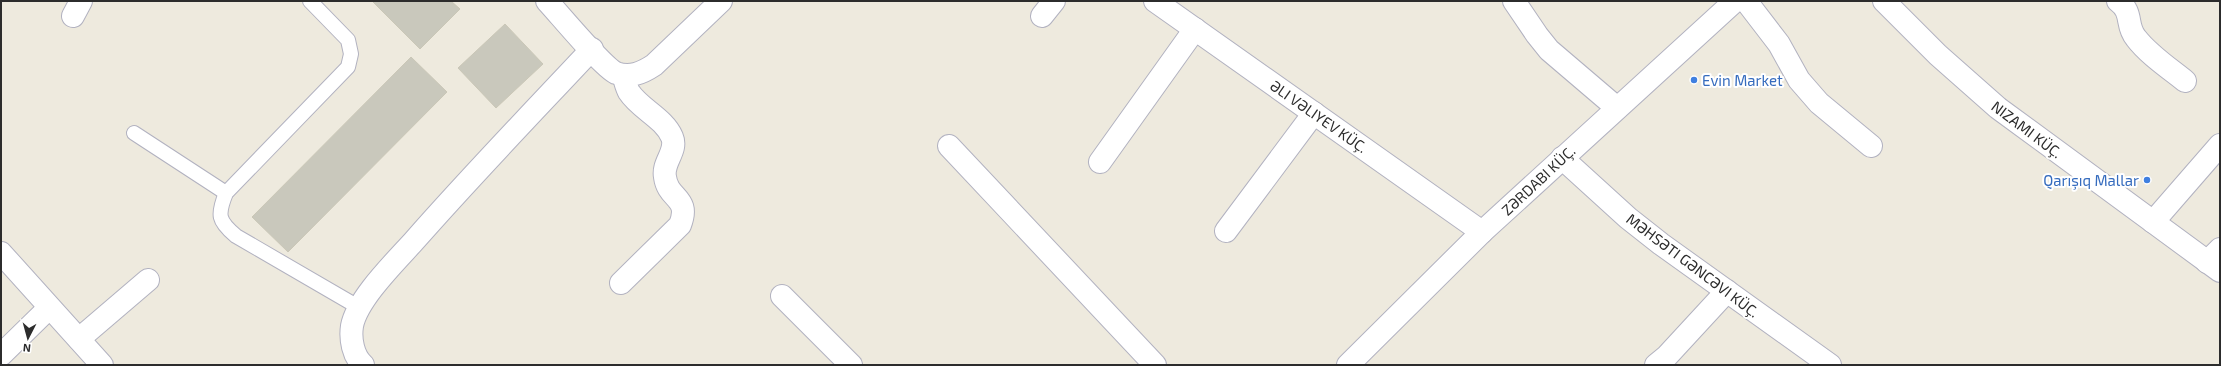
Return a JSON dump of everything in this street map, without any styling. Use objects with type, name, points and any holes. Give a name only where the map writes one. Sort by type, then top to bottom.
[{"type":"street","points":[[547,1],[608,68],[623,75],[644,72],[654,65],[721,1]]},
{"type":"street","name":"ƏLI VƏLIYEV KÜÇ.","points":[[1155,1],[1482,232]]},
{"type":"street","points":[[1514,1],[1549,50],[1617,108]]},
{"type":"street","name":"ZƏRDABI KÜÇ.","points":[[1348,365],[1482,232],[1735,1]]},
{"type":"street","points":[[1746,1],[1779,44],[1799,80],[1819,103],[1871,146]]},
{"type":"street","points":[[2118,1],[2126,7],[2129,14],[2131,30],[2136,39],[2185,82]]},
{"type":"street","name":"NIZAMI KÜÇ.","points":[[1896,5],[1938,56],[1998,108],[2153,222],[2216,261]]},
{"type":"street","points":[[1100,162],[1195,29]]},
{"type":"street","points":[[363,365],[351,345],[352,325],[360,308],[379,280],[452,197],[592,49]]},
{"type":"street","points":[[621,283],[680,225],[684,214],[682,203],[668,187],[665,179],[664,168],[673,150],[672,137],[629,92],[623,75]]},
{"type":"street","points":[[1226,232],[1314,113]]},
{"type":"street","points":[[2153,222],[2220,145]]},
{"type":"street","points":[[949,146],[1155,365]]},
{"type":"street","name":"MƏHSƏTI GƏNCƏVI KÜÇ.","points":[[1562,158],[1628,218],[1830,365]]},
{"type":"street","points":[[1,253],[102,365]]},
{"type":"street","points":[[79,339],[148,280]]},
{"type":"street","points":[[1656,365],[1667,356],[1727,291]]},
{"type":"street","points":[[782,296],[851,365]]},
{"type":"street","points":[[1,356],[49,308]]},
{"type":"lane","points":[[310,1],[348,40],[351,54],[348,67],[226,193],[220,209],[222,224],[236,236],[360,308]]},
{"type":"lane","points":[[134,133],[226,193]]},
{"type":"building","points":[[372,1],[451,1],[460,9],[420,49]]},
{"type":"building","points":[[505,24],[543,64],[496,108],[458,68]]},
{"type":"building","points":[[411,57],[447,92],[288,252],[252,217]]},
{"type":"place","name":"Evin Market","points":[[1694,80]]},
{"type":"place","name":"Qarışıq Mallar","points":[[2147,180]]}]
